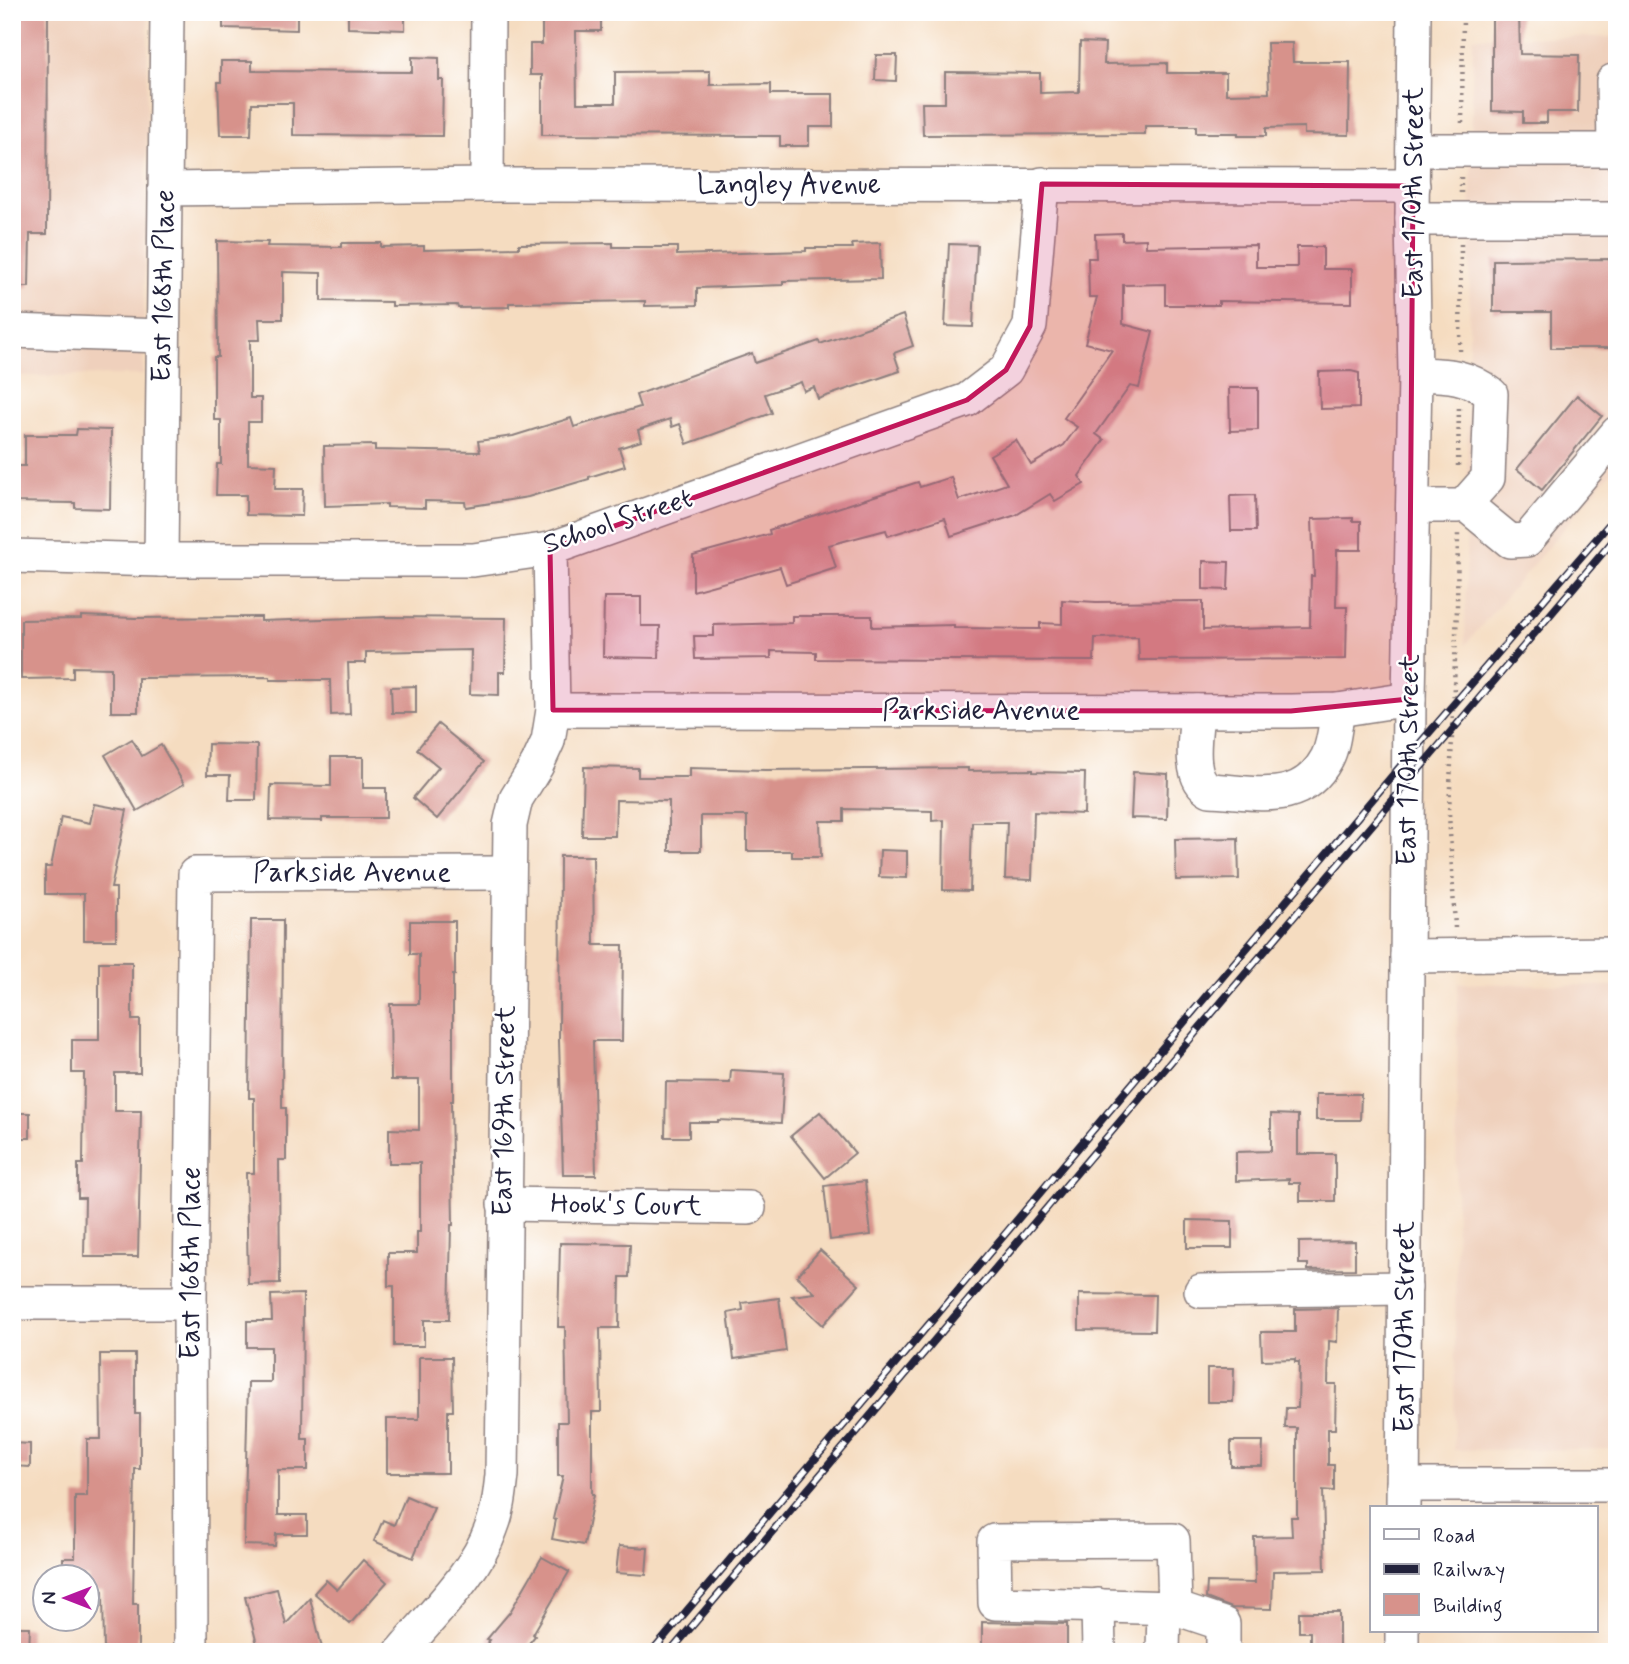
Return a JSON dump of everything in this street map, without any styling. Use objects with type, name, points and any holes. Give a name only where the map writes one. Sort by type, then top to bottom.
[{"type":"street","name":"East 168th Place","points":[[162,560],[167,12]]},
{"type":"street","points":[[487,185],[488,12]]},
{"type":"street","name":"East 170th Street","points":[[1403,1497],[1409,699],[1415,373],[1412,219],[1414,12]]},
{"type":"street","points":[[1413,150],[1615,150],[1613,81],[1617,81]]},
{"type":"street","name":"School Street","points":[[12,556],[162,560],[473,560],[550,549],[967,400],[1006,370],[1030,326],[1042,184]]},
{"type":"street","name":"Langley Avenue","points":[[165,189],[487,185],[1413,186]]},
{"type":"street","points":[[1412,219],[1617,219]]},
{"type":"street","points":[[12,331],[162,336]]},
{"type":"street","points":[[1415,373],[1460,376],[1491,394],[1488,478],[1465,504]]},
{"type":"street","points":[[1413,506],[1465,504],[1510,541],[1527,540],[1617,433]]},
{"type":"street","name":"East 169th Street","points":[[401,1652],[475,1562],[491,1530],[498,1505],[502,1475],[510,825],[516,799],[548,741],[553,710],[550,549]]},
{"type":"street","name":"Parkside Avenue","points":[[553,710],[1338,710],[1409,699]]},
{"type":"street","points":[[1197,711],[1195,763],[1196,775],[1202,786],[1210,790],[1287,793],[1300,788],[1313,778],[1328,756],[1338,710]]},
{"type":"street","name":"Parkside Avenue","points":[[195,874],[508,873]]},
{"type":"street","name":"East 168th Place","points":[[191,1652],[190,1303],[195,874]]},
{"type":"street","points":[[1407,956],[1617,954]]},
{"type":"street","name":"Hook's Court","points":[[504,1204],[749,1208]]},
{"type":"street","points":[[1200,1290],[1405,1288]]},
{"type":"street","points":[[12,1303],[190,1303]]},
{"type":"street","points":[[1403,1497],[1617,1485]]},
{"type":"street","points":[[1163,1652],[1170,1608],[1173,1540],[994,1541],[995,1603],[1170,1608],[1223,1625],[1223,1652]]},
{"type":"street","points":[[1098,1605],[1098,1652]]},
{"type":"street","points":[[1402,1632],[1402,1652]]},
{"type":"highlighted area","points":[[1042,184],[1413,186],[1409,699],[1291,711],[553,710],[550,549],[967,400],[1006,370],[1030,326]]},
{"type":"shaded area","points":[[12,12],[148,12],[143,375],[12,376]]},
{"type":"shaded area","points":[[1473,37],[1617,37],[1617,465],[1465,645]]},
{"type":"shaded area","points":[[1458,983],[1617,986],[1617,1449],[1454,1450]]},
{"type":"building","points":[[12,12],[48,12],[47,234],[30,234],[29,287],[12,287]]},
{"type":"building","points":[[223,12],[297,12],[297,30],[223,28]]},
{"type":"building","points":[[348,12],[405,12],[405,30],[348,28]]},
{"type":"building","points":[[542,12],[601,12],[601,31],[576,31],[577,103],[615,103],[615,72],[710,71],[710,85],[771,84],[771,94],[833,94],[833,127],[809,127],[809,146],[780,146],[780,136],[542,135],[542,75],[530,75],[530,44],[542,44]]},
{"type":"building","points":[[1492,12],[1519,12],[1520,54],[1579,55],[1578,112],[1547,112],[1547,123],[1523,123],[1523,112],[1492,111]]},
{"type":"building","points":[[1080,42],[1105,43],[1104,64],[1167,63],[1167,73],[1226,73],[1226,94],[1269,93],[1267,43],[1292,43],[1293,62],[1350,62],[1349,135],[1304,134],[1304,127],[1266,128],[1266,136],[1238,136],[1238,133],[1196,133],[1196,126],[1145,126],[1145,134],[923,135],[922,103],[945,103],[945,72],[1040,73],[1040,93],[1079,92]]},
{"type":"building","points":[[876,55],[897,55],[896,81],[875,80]]},
{"type":"building","points":[[412,57],[439,58],[439,80],[443,80],[442,136],[293,135],[293,103],[252,103],[251,135],[220,135],[218,82],[221,82],[221,61],[252,61],[252,71],[412,72]]},
{"type":"building","points":[[1122,233],[1122,240],[1146,239],[1146,247],[1256,245],[1256,267],[1297,267],[1297,247],[1323,247],[1323,269],[1352,269],[1352,303],[1219,301],[1219,305],[1165,305],[1165,284],[1123,285],[1123,324],[1153,332],[1139,388],[1130,386],[1096,434],[1104,440],[1079,476],[1084,484],[1055,501],[1050,494],[1016,515],[951,536],[945,518],[888,536],[886,530],[829,545],[836,568],[786,584],[780,567],[693,591],[693,555],[770,534],[769,530],[918,482],[920,487],[951,477],[959,500],[1007,484],[990,455],[1016,440],[1031,465],[1064,445],[1077,427],[1064,418],[1112,350],[1085,343],[1097,297],[1089,297],[1088,258],[1096,258],[1095,234]]},
{"type":"building","points":[[217,241],[268,242],[267,246],[341,247],[341,243],[381,243],[381,247],[424,246],[424,250],[519,248],[519,244],[613,243],[613,247],[677,247],[677,255],[806,251],[806,248],[853,248],[852,244],[880,243],[881,279],[783,281],[783,285],[697,288],[697,305],[645,306],[645,301],[509,303],[509,307],[458,308],[457,305],[392,306],[392,302],[321,301],[321,273],[283,272],[283,319],[259,319],[260,340],[250,340],[250,398],[261,398],[261,422],[248,422],[248,464],[276,465],[275,489],[303,489],[302,516],[246,515],[246,495],[216,495],[217,464],[221,464],[221,420],[214,420],[214,357],[218,357]]},
{"type":"building","points":[[949,244],[977,245],[973,327],[945,326]]},
{"type":"building","points":[[1617,259],[1617,348],[1551,348],[1551,312],[1493,312],[1493,260]]},
{"type":"building","points":[[903,315],[913,346],[894,353],[900,371],[818,399],[814,387],[804,391],[801,382],[765,394],[772,413],[687,444],[680,424],[672,427],[670,419],[638,430],[641,441],[619,448],[625,466],[589,479],[528,497],[466,507],[465,502],[425,501],[425,508],[387,507],[387,504],[325,506],[324,446],[375,445],[375,450],[480,452],[478,441],[513,436],[571,418],[574,427],[640,407],[636,395],[752,353],[755,363]]},
{"type":"building","points":[[1319,372],[1359,373],[1359,408],[1320,409]]},
{"type":"building","points":[[1229,388],[1258,388],[1258,430],[1230,431]]},
{"type":"building","points":[[1577,395],[1602,416],[1542,490],[1517,469]]},
{"type":"building","points":[[77,429],[111,430],[110,509],[75,508],[75,503],[12,502],[12,466],[25,466],[25,435],[76,435]]},
{"type":"building","points":[[1255,495],[1256,531],[1231,531],[1230,496]]},
{"type":"building","points":[[1353,518],[1353,521],[1361,521],[1361,550],[1337,550],[1336,607],[1347,607],[1346,659],[1139,660],[1138,637],[1095,638],[1094,661],[816,659],[816,652],[771,651],[771,658],[695,659],[694,636],[714,636],[714,625],[792,623],[792,616],[872,616],[872,627],[954,625],[954,628],[1040,629],[1040,623],[1062,624],[1062,600],[1203,601],[1203,630],[1310,627],[1311,576],[1314,576],[1312,519]]},
{"type":"building","points":[[1203,561],[1229,562],[1228,590],[1203,589]]},
{"type":"building","points":[[604,597],[641,597],[641,626],[660,626],[659,658],[603,657]]},
{"type":"building","points":[[81,616],[261,617],[261,621],[386,617],[506,618],[505,672],[499,672],[499,695],[470,694],[471,650],[366,652],[366,663],[348,663],[350,714],[331,715],[330,680],[270,680],[270,677],[138,678],[138,712],[111,712],[111,668],[73,667],[73,678],[21,679],[21,620],[81,619]]},
{"type":"building","points":[[416,686],[416,713],[392,713],[391,687]]},
{"type":"building","points":[[438,724],[484,762],[437,819],[413,798],[439,767],[417,749]]},
{"type":"building","points":[[132,739],[142,756],[161,745],[184,784],[137,811],[105,755]]},
{"type":"building","points":[[208,744],[257,745],[256,800],[229,800],[230,775],[207,775]]},
{"type":"building","points":[[331,757],[363,757],[363,788],[386,788],[386,818],[270,820],[271,785],[331,786]]},
{"type":"building","points":[[584,767],[638,768],[638,777],[689,777],[689,768],[968,768],[968,771],[1033,770],[1085,773],[1084,814],[1034,812],[1032,880],[1005,879],[1007,822],[972,822],[970,891],[943,890],[944,820],[932,821],[932,811],[844,809],[844,821],[820,821],[821,857],[792,857],[792,851],[747,851],[747,816],[701,816],[701,851],[669,851],[669,801],[616,800],[615,836],[582,836]]},
{"type":"building","points":[[1133,772],[1168,774],[1167,819],[1131,818]]},
{"type":"building","points":[[94,804],[127,810],[111,888],[116,888],[116,940],[84,940],[84,894],[45,894],[45,867],[51,867],[61,817],[90,823]]},
{"type":"building","points":[[1238,838],[1239,879],[1176,880],[1175,839]]},
{"type":"building","points":[[880,850],[907,851],[907,878],[879,877]]},
{"type":"building","points":[[560,856],[593,856],[594,945],[623,945],[622,1041],[593,1041],[596,1175],[563,1175],[559,1041]]},
{"type":"building","points":[[251,920],[283,920],[282,1108],[286,1108],[286,1160],[279,1160],[280,1283],[248,1284],[246,1173],[254,1173],[254,1098],[249,1098]]},
{"type":"building","points":[[410,921],[455,921],[451,1101],[453,1225],[449,1320],[424,1320],[424,1346],[394,1346],[394,1286],[388,1286],[388,1253],[417,1253],[417,1232],[420,1232],[420,1163],[389,1163],[389,1129],[419,1130],[419,1080],[391,1080],[390,1004],[419,1004],[419,954],[410,954]]},
{"type":"building","points":[[99,962],[132,962],[132,1020],[140,1020],[140,1073],[115,1073],[115,1111],[141,1111],[138,1257],[84,1257],[85,1198],[78,1198],[78,1164],[83,1164],[84,1073],[72,1073],[72,1040],[99,1040]]},
{"type":"building","points":[[731,1070],[784,1073],[781,1123],[718,1120],[689,1122],[689,1137],[665,1137],[666,1082],[730,1083]]},
{"type":"building","points":[[1316,1094],[1361,1094],[1360,1120],[1316,1120]]},
{"type":"building","points":[[820,1112],[855,1153],[825,1178],[791,1136]]},
{"type":"building","points":[[12,1113],[30,1113],[30,1138],[12,1138]]},
{"type":"building","points":[[1271,1114],[1298,1115],[1298,1154],[1335,1154],[1335,1201],[1300,1201],[1300,1183],[1289,1183],[1289,1179],[1236,1181],[1236,1152],[1271,1151]]},
{"type":"building","points":[[865,1181],[871,1235],[830,1240],[824,1186]]},
{"type":"building","points":[[1187,1220],[1232,1221],[1232,1248],[1187,1248]]},
{"type":"building","points":[[1355,1241],[1355,1269],[1308,1270],[1308,1264],[1299,1264],[1299,1242]]},
{"type":"building","points":[[560,1243],[630,1244],[629,1277],[620,1277],[619,1328],[600,1328],[601,1412],[592,1412],[594,1494],[584,1545],[552,1539],[556,1520],[553,1519],[563,1476],[558,1476],[558,1422],[567,1422],[565,1327],[558,1327]]},
{"type":"building","points":[[820,1250],[859,1285],[823,1325],[792,1296],[815,1293],[797,1276]]},
{"type":"building","points":[[303,1294],[302,1439],[308,1439],[308,1470],[278,1470],[278,1515],[307,1515],[307,1534],[276,1534],[275,1546],[244,1545],[248,1382],[271,1382],[271,1347],[247,1347],[247,1321],[272,1321],[271,1295]]},
{"type":"building","points":[[1079,1294],[1155,1295],[1154,1331],[1079,1330]]},
{"type":"building","points":[[779,1298],[786,1351],[734,1359],[728,1313],[743,1310],[742,1303]]},
{"type":"building","points":[[1338,1308],[1337,1342],[1329,1341],[1328,1384],[1336,1384],[1335,1429],[1328,1429],[1328,1465],[1334,1465],[1334,1491],[1323,1490],[1325,1570],[1273,1571],[1272,1609],[1232,1608],[1206,1598],[1207,1582],[1255,1583],[1254,1537],[1292,1536],[1291,1517],[1297,1517],[1297,1428],[1285,1428],[1286,1408],[1298,1408],[1299,1362],[1295,1362],[1295,1359],[1262,1360],[1261,1332],[1295,1332],[1295,1309]]},
{"type":"building","points":[[100,1354],[135,1354],[135,1414],[140,1414],[140,1469],[135,1469],[133,1604],[138,1604],[138,1652],[104,1652],[102,1562],[63,1562],[63,1558],[75,1558],[75,1496],[87,1496],[87,1439],[101,1439]]},
{"type":"building","points":[[419,1357],[452,1357],[453,1411],[448,1411],[448,1473],[387,1473],[387,1419],[419,1419]]},
{"type":"building","points":[[1207,1368],[1234,1368],[1233,1402],[1207,1402]]},
{"type":"building","points":[[1231,1441],[1263,1441],[1262,1466],[1231,1466]]},
{"type":"building","points":[[12,1443],[30,1444],[30,1467],[12,1466]]},
{"type":"building","points":[[406,1496],[434,1508],[413,1558],[374,1541],[383,1520],[394,1525]]},
{"type":"building","points":[[619,1546],[648,1548],[646,1575],[616,1573]]},
{"type":"building","points":[[542,1557],[569,1572],[533,1634],[535,1636],[522,1652],[480,1652],[490,1640],[487,1639],[510,1612]]},
{"type":"building","points":[[363,1560],[387,1582],[350,1624],[314,1593],[326,1580],[337,1590]]},
{"type":"building","points":[[277,1589],[286,1624],[310,1598],[323,1652],[259,1652],[245,1597]]},
{"type":"building","points":[[1299,1612],[1339,1612],[1339,1650],[1310,1650],[1310,1632],[1299,1632]]},
{"type":"building","points":[[982,1622],[1067,1624],[1067,1652],[982,1652]]},
{"type":"building","points":[[12,1627],[30,1627],[29,1652],[12,1652]]},
{"type":"railway","points":[[652,1652],[1409,756],[1617,515]]},
{"type":"railway","points":[[670,1652],[1617,536]]}]
